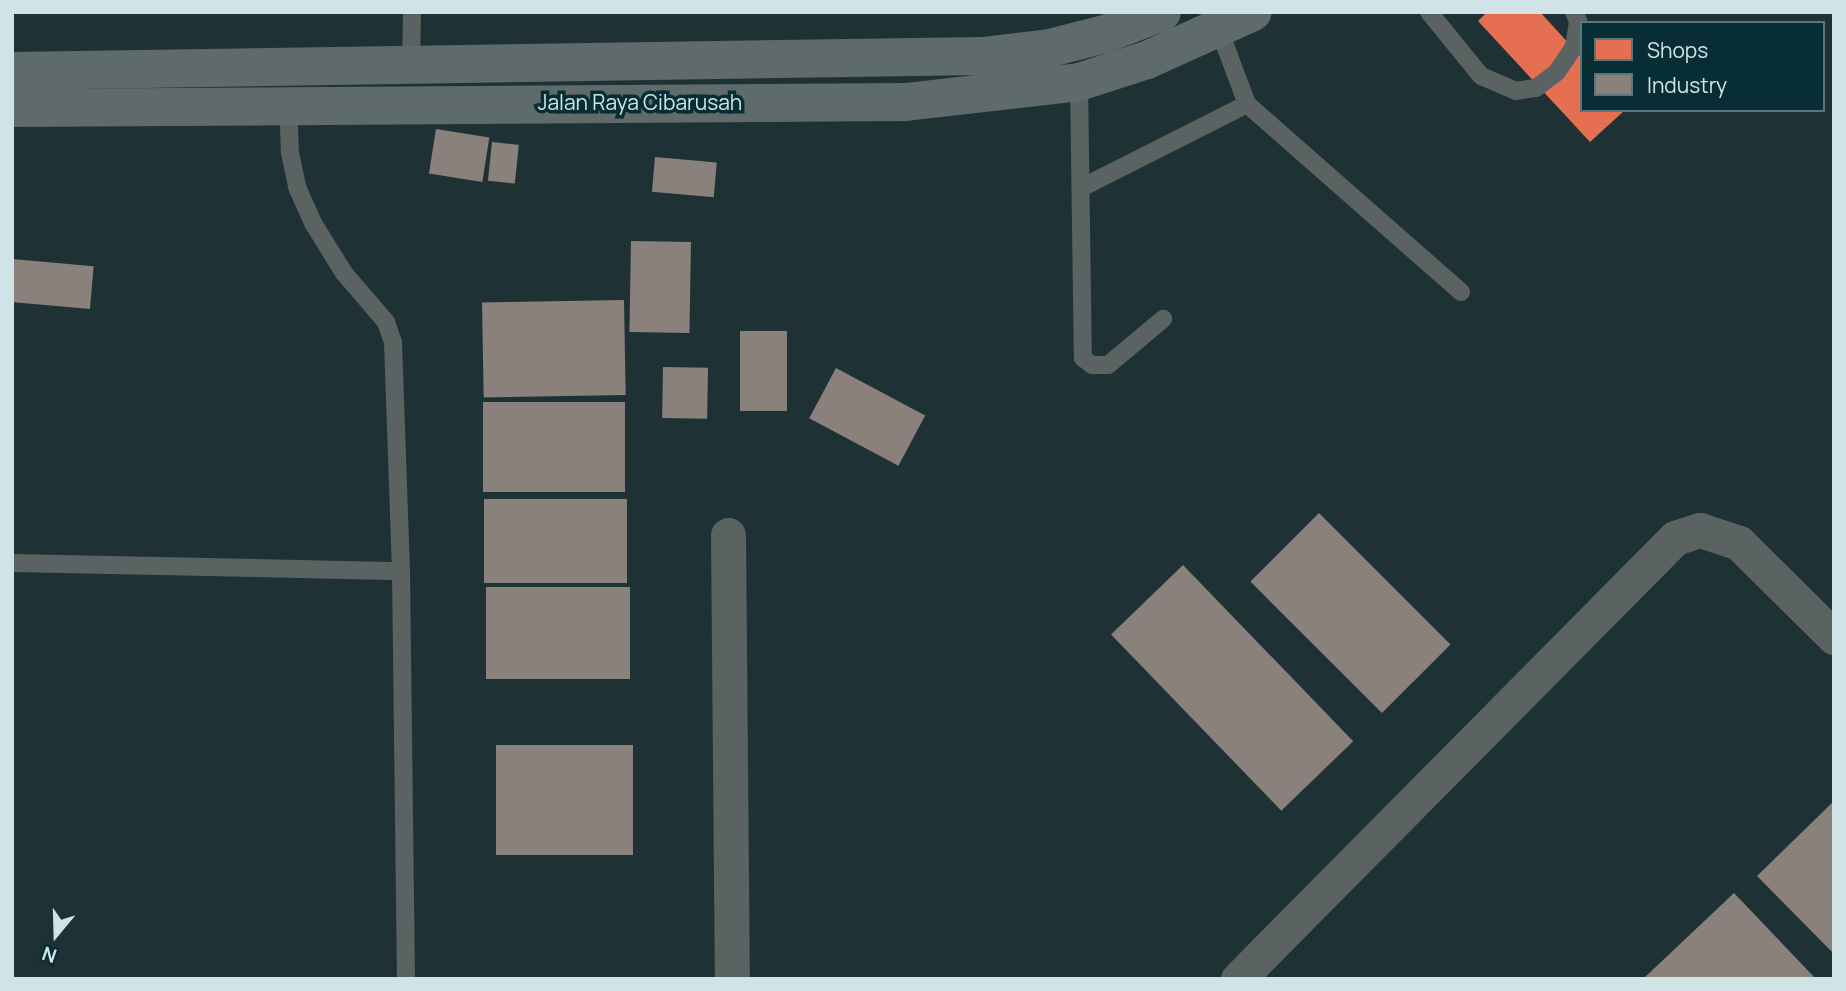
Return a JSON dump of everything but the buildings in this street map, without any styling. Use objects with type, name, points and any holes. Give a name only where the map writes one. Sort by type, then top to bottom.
[{"type":"main road","name":"Jalan Raya Cibarusah","points":[[12,108],[284,86],[411,65],[983,56],[1061,45],[1162,12]]},
{"type":"main road","name":"Jalan Raya Cibarusah","points":[[12,71],[284,86],[906,102],[1079,82],[1147,60],[1254,12]]},
{"type":"street","points":[[1238,979],[1675,538],[1700,530],[1739,543],[1834,637]]},
{"type":"street","points":[[728,535],[732,979]]},
{"type":"lane","points":[[411,65],[412,12]]},
{"type":"lane","points":[[1429,12],[1481,76],[1516,91],[1536,88],[1557,72],[1574,47],[1578,21],[1574,12]]},
{"type":"lane","points":[[1219,29],[1247,104],[1461,292]]},
{"type":"lane","points":[[1079,82],[1083,187],[1083,358],[1092,365],[1108,365],[1163,319]]},
{"type":"lane","points":[[284,86],[289,153],[297,187],[313,223],[344,273],[386,322],[393,342],[401,571],[406,979]]},
{"type":"lane","points":[[1083,187],[1247,104]]},
{"type":"lane","points":[[12,563],[401,571]]}]
